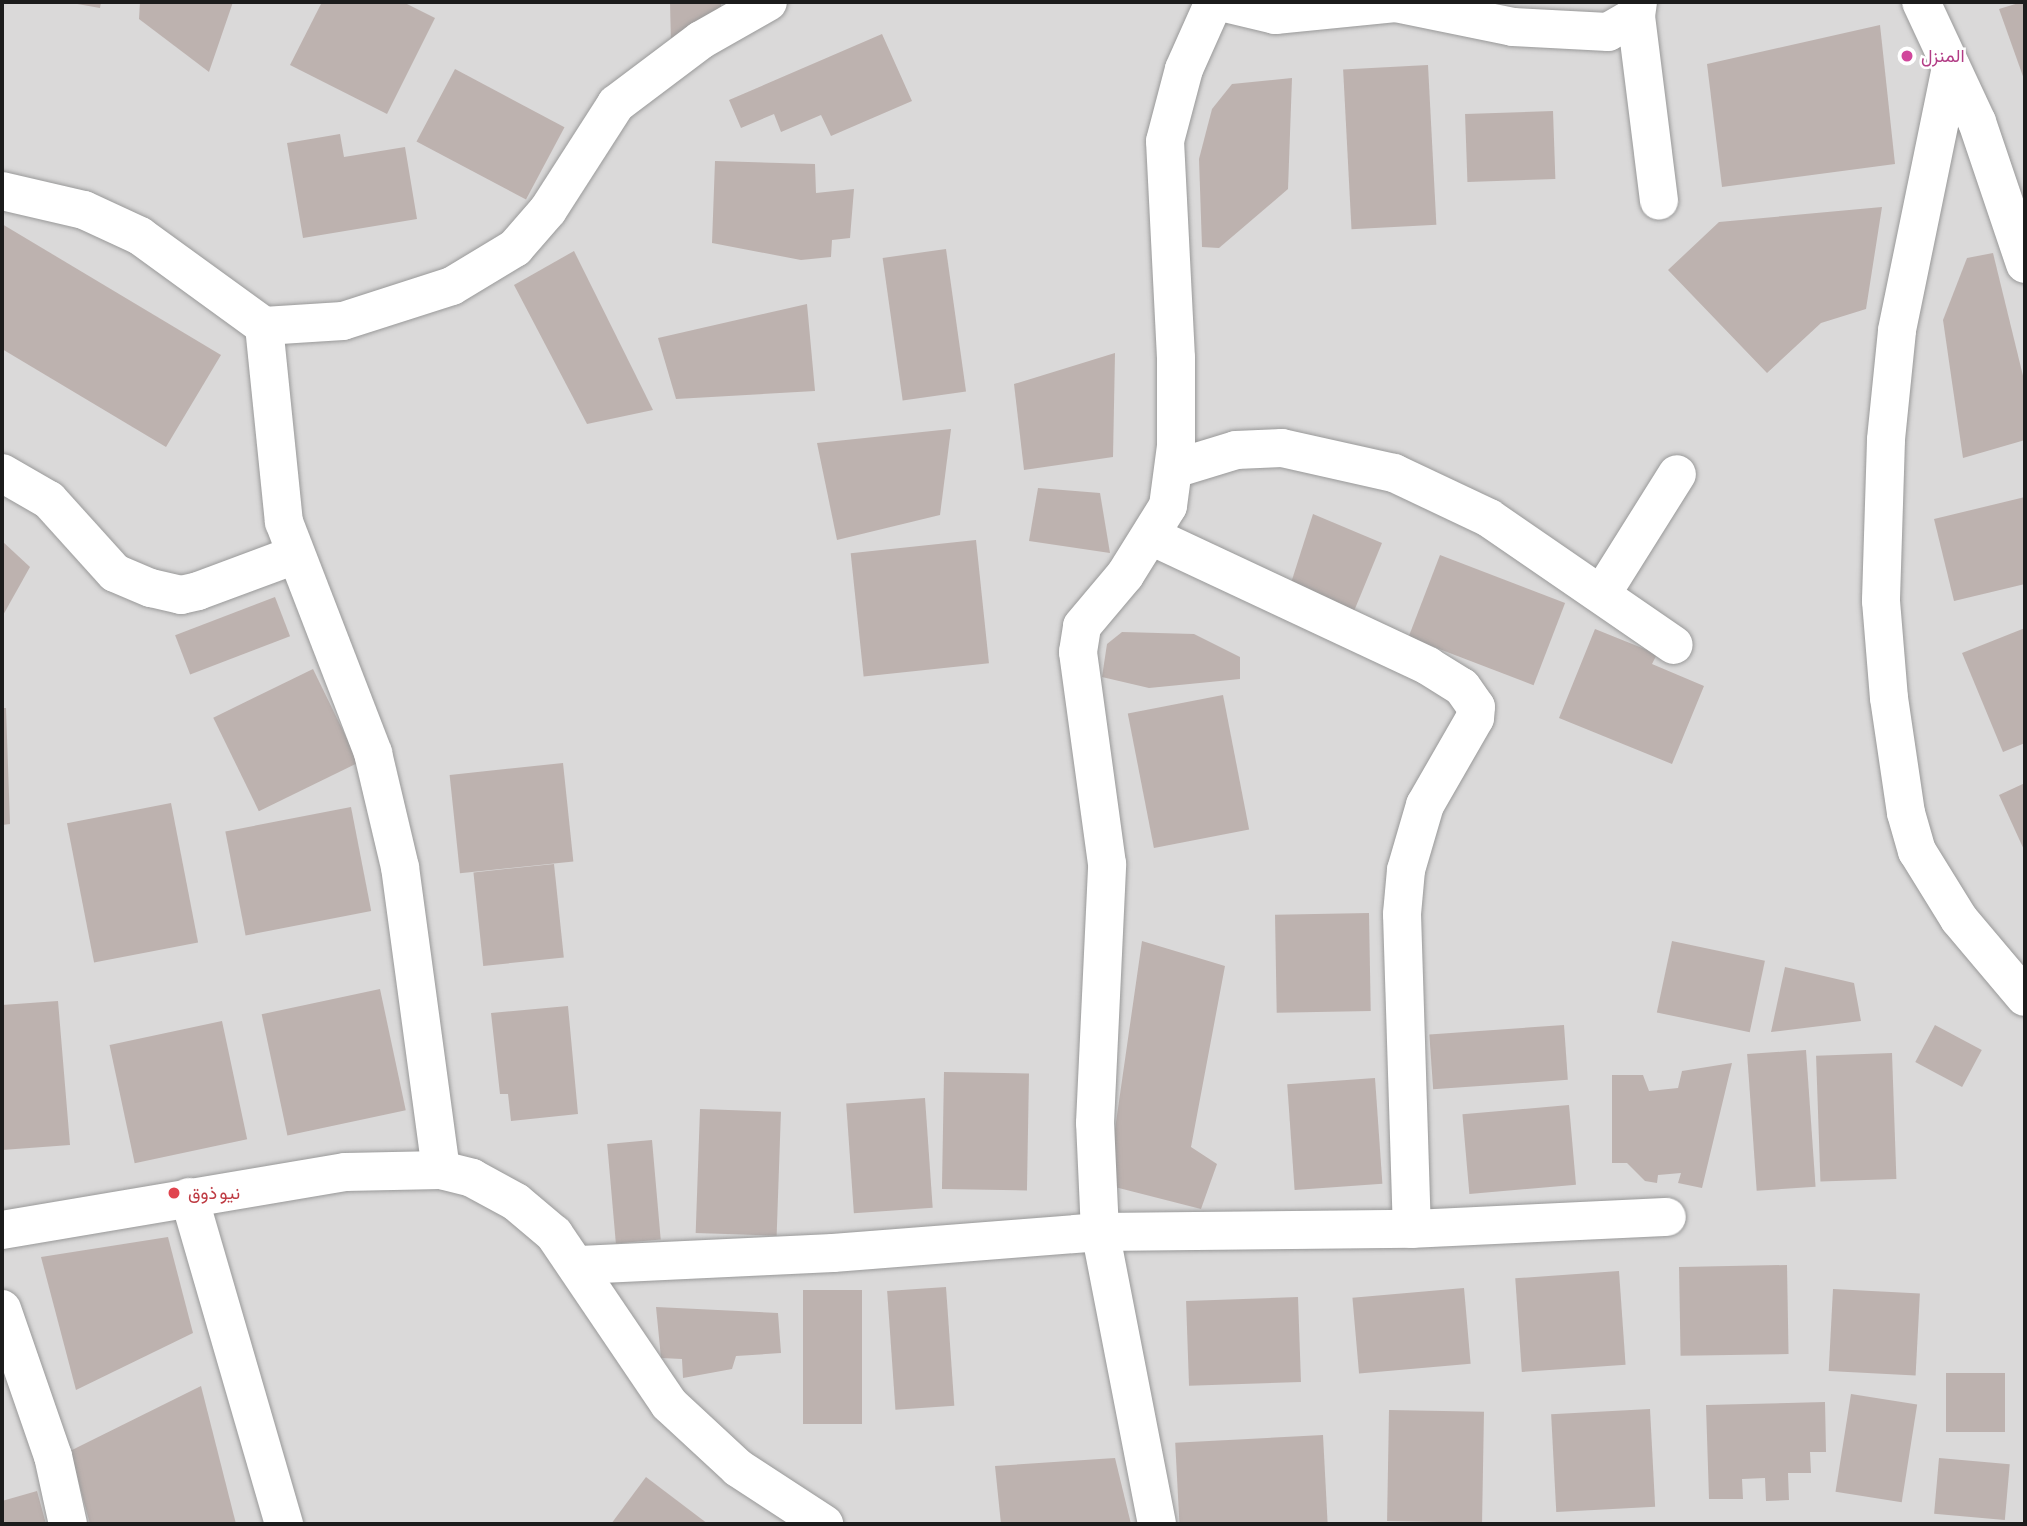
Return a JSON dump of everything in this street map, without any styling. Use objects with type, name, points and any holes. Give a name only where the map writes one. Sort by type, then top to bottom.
[{"type":"street","points":[[2,191],[84,210],[139,236],[264,327],[343,321],[398,306],[492,263],[515,248],[548,210],[616,104],[701,40],[768,2]]},
{"type":"street","points":[[1157,1524],[1100,1232],[1094,1123],[1107,864],[1098,770],[1078,652],[1082,626],[1151,536],[1168,506],[1174,469],[1166,141],[1184,69],[1214,2]]},
{"type":"street","points":[[1221,2],[1275,15],[1395,3],[1559,32],[1608,32],[1637,9]]},
{"type":"street","points":[[1921,2],[1996,171],[2025,264]]},
{"type":"street","points":[[1637,9],[1659,201]]},
{"type":"street","points":[[1951,67],[1897,331],[1885,440],[1881,601],[1889,698],[1906,813],[1917,851],[1959,919],[2025,997]]},
{"type":"street","points":[[264,327],[278,473],[295,555],[373,753],[390,817],[440,1170]]},
{"type":"street","points":[[1174,469],[1236,450],[1282,448],[1394,473],[1489,518],[1603,592],[1674,645]]},
{"type":"street","points":[[2,473],[49,500],[114,573],[151,588],[181,595],[295,555]]},
{"type":"street","points":[[1603,592],[1676,474]]},
{"type":"street","points":[[1151,536],[1428,666],[1462,687],[1476,706],[1475,718],[1425,805],[1406,870],[1402,927],[1412,1229]]},
{"type":"street","points":[[2,1230],[345,1172],[440,1170],[472,1178],[516,1202],[580,1265],[642,1366],[697,1434],[796,1510],[824,1524]]},
{"type":"street","points":[[189,1197],[284,1524]]},
{"type":"street","points":[[580,1265],[832,1253],[1100,1232],[1412,1229],[1667,1217]]},
{"type":"street","points":[[2,1309],[53,1456],[68,1524]]},
{"type":"shaded area","points":[[2,2],[2025,2],[2025,1524],[2,1524]]},
{"type":"building","points":[[66,2],[101,2],[100,8]]},
{"type":"building","points":[[140,2],[233,2],[209,72],[139,19]]},
{"type":"building","points":[[322,2],[403,2],[435,18],[387,114],[290,65]]},
{"type":"building","points":[[670,2],[721,2],[721,12],[671,43]]},
{"type":"building","points":[[2025,2],[2025,82],[1999,9]]},
{"type":"building","points":[[1880,25],[1895,164],[1722,187],[1707,64]]},
{"type":"building","points":[[882,34],[912,101],[831,136],[821,115],[781,132],[774,114],[741,128],[729,100]]},
{"type":"building","points":[[1428,65],[1436,225],[1351,229],[1343,69]]},
{"type":"building","points":[[455,69],[564,127],[526,200],[417,141]]},
{"type":"building","points":[[1292,78],[1288,189],[1219,248],[1202,247],[1199,159],[1212,109],[1232,84]]},
{"type":"building","points":[[1553,111],[1555,179],[1467,182],[1465,114]]},
{"type":"building","points":[[340,134],[344,157],[405,147],[417,219],[303,238],[287,143]]},
{"type":"building","points":[[715,161],[815,164],[816,193],[854,189],[850,238],[832,240],[831,257],[801,260],[712,243]]},
{"type":"building","points":[[1882,207],[1866,309],[1821,323],[1767,373],[1668,270],[1719,222]]},
{"type":"building","points":[[2,224],[221,355],[166,447],[2,349]]},
{"type":"building","points":[[946,249],[966,392],[903,401],[883,258]]},
{"type":"building","points":[[574,251],[653,410],[587,424],[514,285]]},
{"type":"building","points":[[1993,253],[2025,384],[2025,440],[1963,458],[1943,320],[1967,258]]},
{"type":"building","points":[[807,304],[815,391],[676,399],[658,338]]},
{"type":"building","points":[[1115,353],[1113,457],[1024,470],[1014,384]]},
{"type":"building","points":[[951,429],[940,515],[837,540],[817,443]]},
{"type":"building","points":[[1038,488],[1100,493],[1110,553],[1029,541]]},
{"type":"building","points":[[2025,497],[2025,584],[1954,601],[1934,519]]},
{"type":"building","points":[[1313,514],[1382,543],[1352,616],[1291,583]]},
{"type":"building","points":[[976,540],[989,663],[864,676],[851,553]]},
{"type":"building","points":[[2,541],[30,567],[2,617]]},
{"type":"building","points":[[1440,555],[1565,603],[1534,685],[1408,637]]},
{"type":"building","points":[[275,597],[290,636],[190,675],[175,635]]},
{"type":"building","points":[[2025,628],[2025,743],[2003,752],[1962,653]]},
{"type":"building","points":[[1595,629],[1657,654],[1652,664],[1704,686],[1672,764],[1559,718]]},
{"type":"building","points":[[1122,632],[1194,634],[1240,657],[1240,679],[1149,688],[1102,677],[1107,644]]},
{"type":"building","points":[[313,669],[359,762],[259,811],[213,718]]},
{"type":"building","points":[[1223,695],[1249,829],[1154,848],[1128,714]]},
{"type":"building","points":[[2,708],[6,708],[10,824],[2,825]]},
{"type":"building","points":[[563,763],[573,861],[460,873],[450,775]]},
{"type":"building","points":[[2025,783],[2025,852],[1999,795]]},
{"type":"building","points":[[171,803],[198,942],[94,963],[67,823]]},
{"type":"building","points":[[351,807],[371,911],[246,935],[225,831]]},
{"type":"building","points":[[554,864],[564,957],[483,966],[473,872]]},
{"type":"building","points":[[1369,913],[1371,1011],[1277,1013],[1275,915]]},
{"type":"building","points":[[1142,941],[1225,966],[1191,1147],[1217,1164],[1201,1209],[1107,1185]]},
{"type":"building","points":[[1672,941],[1765,961],[1750,1032],[1657,1012]]},
{"type":"building","points":[[1785,967],[1854,983],[1861,1021],[1771,1032]]},
{"type":"building","points":[[380,989],[406,1110],[287,1135],[262,1014]]},
{"type":"building","points":[[58,1001],[70,1145],[2,1150],[2,1005]]},
{"type":"building","points":[[568,1006],[578,1114],[511,1121],[508,1094],[500,1094],[491,1013]]},
{"type":"building","points":[[222,1021],[247,1139],[135,1163],[110,1045]]},
{"type":"building","points":[[1564,1025],[1568,1080],[1433,1089],[1429,1034]]},
{"type":"building","points":[[1935,1025],[1982,1050],[1962,1087],[1915,1062]]},
{"type":"building","points":[[1806,1050],[1816,1187],[1757,1191],[1747,1054]]},
{"type":"building","points":[[1892,1053],[1896,1179],[1820,1182],[1816,1056]]},
{"type":"building","points":[[1732,1063],[1702,1188],[1678,1183],[1681,1173],[1658,1175],[1657,1183],[1645,1181],[1627,1163],[1612,1163],[1612,1075],[1643,1075],[1649,1091],[1678,1088],[1682,1071]]},
{"type":"building","points":[[944,1072],[1029,1073],[1027,1190],[942,1189]]},
{"type":"building","points":[[1375,1078],[1382,1184],[1295,1190],[1287,1084]]},
{"type":"building","points":[[925,1098],[933,1208],[854,1213],[846,1104]]},
{"type":"building","points":[[1569,1105],[1576,1185],[1469,1194],[1462,1114]]},
{"type":"building","points":[[700,1109],[781,1112],[777,1236],[696,1233]]},
{"type":"building","points":[[652,1140],[661,1240],[616,1244],[607,1144]]},
{"type":"building","points":[[168,1237],[193,1333],[76,1390],[41,1257]]},
{"type":"building","points":[[1787,1265],[1789,1354],[1681,1356],[1679,1267]]},
{"type":"building","points":[[1619,1271],[1626,1365],[1522,1372],[1515,1278]]},
{"type":"building","points":[[946,1287],[954,1406],[895,1410],[887,1291]]},
{"type":"building","points":[[1464,1288],[1471,1364],[1359,1373],[1352,1298]]},
{"type":"building","points":[[1833,1289],[1920,1294],[1916,1375],[1829,1371]]},
{"type":"building","points":[[803,1290],[862,1290],[862,1424],[803,1424]]},
{"type":"building","points":[[1298,1297],[1301,1382],[1189,1386],[1186,1301]]},
{"type":"building","points":[[656,1307],[778,1313],[781,1353],[736,1356],[732,1369],[683,1378],[682,1359],[661,1358]]},
{"type":"building","points":[[1946,1373],[2005,1373],[2005,1432],[1946,1432]]},
{"type":"building","points":[[201,1386],[236,1524],[90,1524],[70,1451]]},
{"type":"building","points":[[1851,1394],[1917,1404],[1902,1502],[1836,1492]]},
{"type":"building","points":[[1825,1402],[1826,1452],[1810,1452],[1811,1473],[1788,1473],[1789,1500],[1766,1501],[1765,1478],[1742,1479],[1743,1499],[1709,1499],[1706,1405]]},
{"type":"building","points":[[1650,1409],[1655,1507],[1556,1512],[1551,1414]]},
{"type":"building","points":[[1389,1410],[1484,1412],[1482,1523],[1387,1521]]},
{"type":"building","points":[[1323,1435],[1328,1524],[1179,1524],[1175,1443]]},
{"type":"building","points":[[1115,1458],[1131,1524],[1001,1524],[995,1466]]},
{"type":"building","points":[[1939,1458],[2010,1464],[2005,1520],[1934,1514]]},
{"type":"building","points":[[646,1477],[708,1524],[611,1524]]},
{"type":"building","points":[[37,1491],[46,1524],[2,1524],[2,1501]]},
{"type":"place","name":"المنزل","points":[[1907,56]]},
{"type":"place","name":"نيو ذوق","points":[[174,1193]]}]
